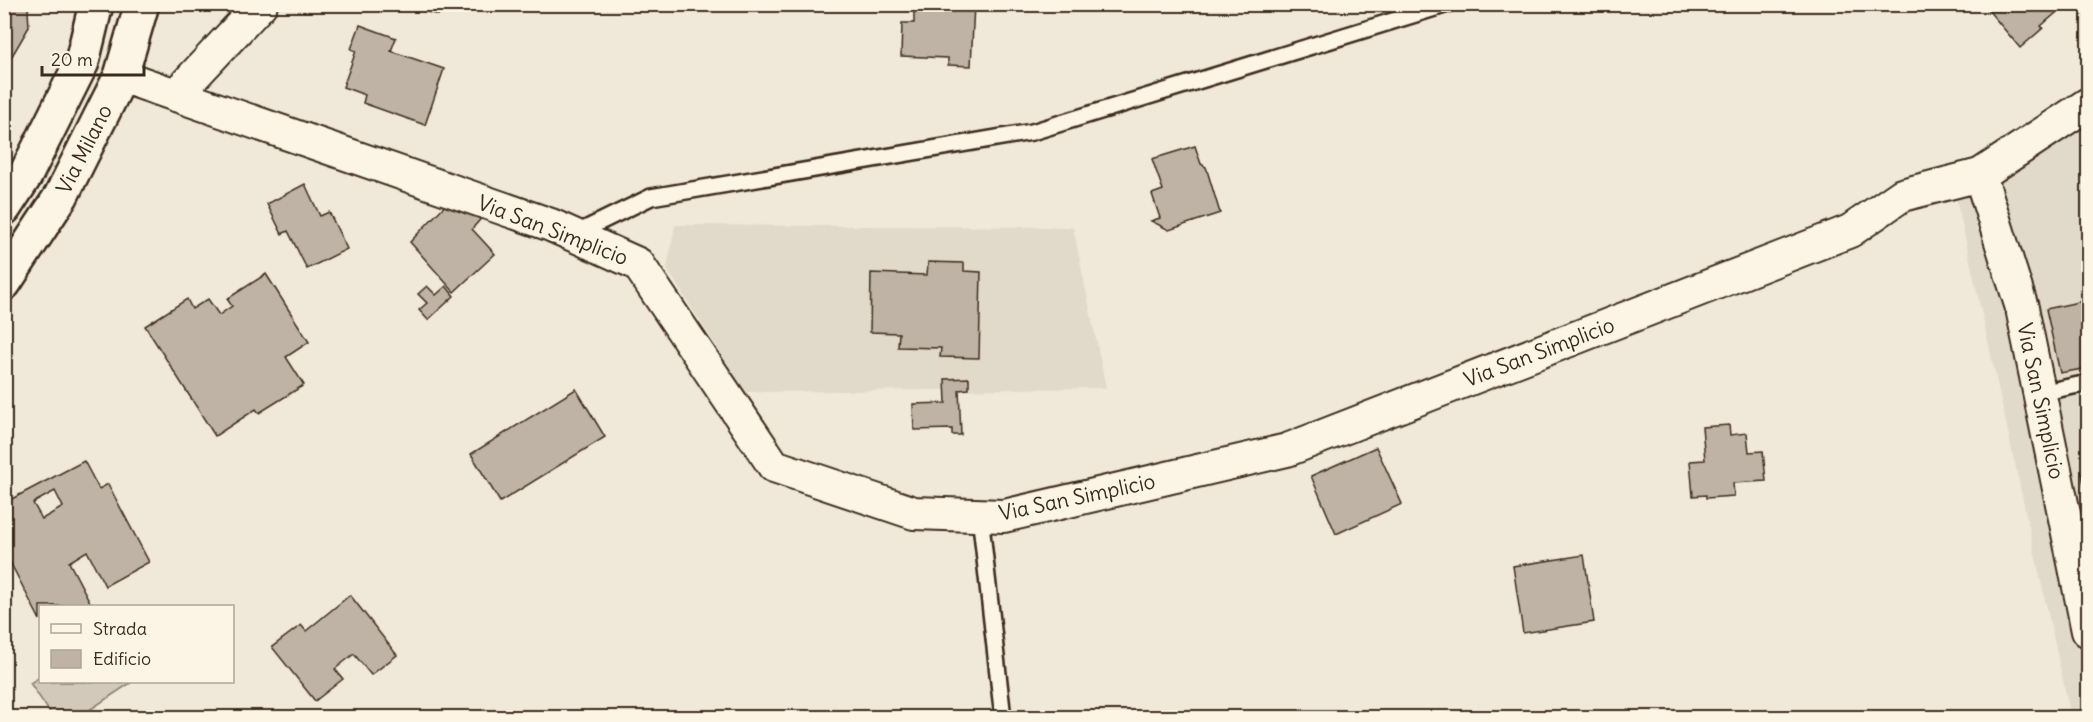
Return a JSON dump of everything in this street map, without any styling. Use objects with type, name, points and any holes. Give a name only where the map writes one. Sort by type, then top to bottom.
[{"type":"main road","name":"Via Milano","points":[[4,208],[25,176],[82,62],[96,4]]},
{"type":"main road","name":"Via Milano","points":[[4,283],[61,196],[121,76],[142,4]]},
{"type":"street","points":[[176,95],[261,4]]},
{"type":"street","name":"Via San Simplicio","points":[[121,76],[573,235],[639,264],[774,466],[914,513],[1004,516],[1287,450],[1850,231],[1902,195],[1980,175],[2088,104]]},
{"type":"street","name":"Via San Simplicio","points":[[1980,175],[2022,308],[2082,565],[2088,631]]},
{"type":"lane","points":[[573,235],[651,197],[1032,132],[1448,4]]},
{"type":"lane","points":[[2040,393],[2088,383]]},
{"type":"lane","points":[[980,515],[1003,717]]},
{"type":"shaded area","points":[[2088,92],[2088,717],[2071,717],[1954,188]]},
{"type":"shaded area","points":[[675,225],[1073,227],[1106,388],[745,392],[667,269]]},
{"type":"shaded area","points":[[39,678],[39,683],[130,683],[79,717],[53,717],[30,683]]},
{"type":"building","points":[[4,4],[31,4],[28,10],[29,27],[12,56],[4,59]]},
{"type":"building","points":[[423,4],[440,4],[438,15],[421,10]]},
{"type":"building","points":[[910,4],[974,4],[971,66],[948,65],[948,58],[901,56],[902,23],[914,23],[914,9],[910,9]]},
{"type":"building","points":[[1983,4],[2060,4],[2053,10],[2056,13],[2041,26],[2043,28],[2020,48]]},
{"type":"building","points":[[360,25],[396,38],[391,51],[444,69],[425,125],[363,103],[365,95],[343,87],[356,51],[351,49]]},
{"type":"building","points":[[1195,146],[1201,164],[1206,167],[1220,213],[1169,230],[1151,221],[1160,218],[1152,194],[1163,190],[1152,159]]},
{"type":"building","points":[[305,184],[320,216],[329,212],[347,249],[307,269],[288,231],[282,234],[267,204]]},
{"type":"building","points":[[448,202],[484,215],[472,229],[495,254],[454,292],[410,242]]},
{"type":"building","points":[[928,262],[964,263],[964,271],[981,272],[979,358],[940,357],[941,348],[898,347],[899,333],[870,332],[871,273],[927,275]]},
{"type":"building","points":[[266,274],[309,342],[286,357],[304,385],[259,413],[256,409],[215,436],[145,326],[187,299],[192,309],[208,299],[219,315],[232,306],[227,299]]},
{"type":"building","points":[[427,286],[436,295],[446,286],[454,296],[428,320],[419,310],[427,303],[418,294]]},
{"type":"building","points":[[2088,300],[2088,368],[2060,373],[2046,309]]},
{"type":"building","points":[[969,378],[969,389],[959,390],[961,435],[952,435],[952,429],[914,430],[913,404],[946,403],[945,379]]},
{"type":"building","points":[[576,389],[605,437],[500,502],[471,454]]},
{"type":"building","points":[[1729,425],[1730,435],[1747,433],[1749,452],[1763,451],[1766,481],[1733,483],[1734,496],[1706,498],[1706,495],[1693,496],[1690,461],[1705,460],[1702,427]]},
{"type":"building","points":[[1376,447],[1402,504],[1336,534],[1311,476]]},
{"type":"building","points":[[84,461],[99,489],[108,484],[149,562],[105,586],[87,551],[69,562],[91,605],[39,605],[39,618],[10,562],[4,565],[4,503]],"holes":[[[55,491],[63,507],[42,519],[33,503]]]},
{"type":"building","points":[[2088,473],[2088,505],[2082,474]]},
{"type":"building","points":[[1584,555],[1594,622],[1523,633],[1513,566]]},
{"type":"building","points":[[350,595],[397,655],[371,675],[354,654],[335,669],[343,679],[315,701],[272,647],[301,625],[306,631]]}]
